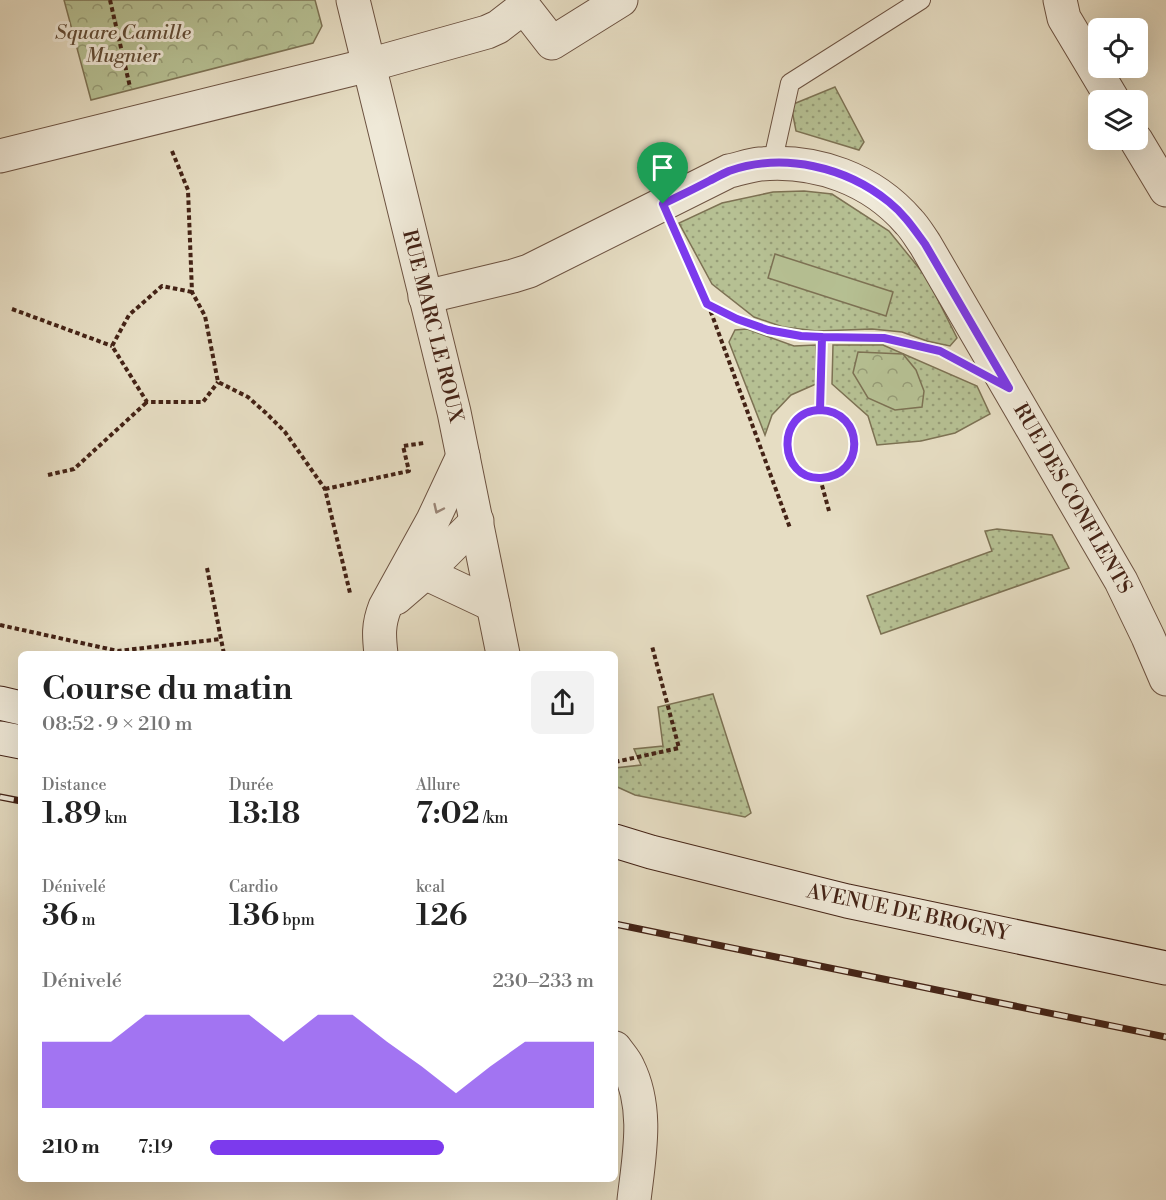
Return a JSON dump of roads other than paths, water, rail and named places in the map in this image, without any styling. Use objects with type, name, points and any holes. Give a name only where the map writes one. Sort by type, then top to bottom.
[{"type":"street","name":"RUE MARC LE ROUX","points":[[353,0],[454,412],[502,651]]},
{"type":"street","points":[[0,156],[369,65],[487,32],[498,27],[521,4],[552,43],[621,0]]},
{"type":"street","points":[[1059,0],[1064,18],[1107,90]]},
{"type":"street","points":[[1142,150],[1166,190]]},
{"type":"street","name":"RUE DES CONFLENTS","points":[[425,297],[529,271],[729,171],[758,164],[787,163],[816,166],[844,175],[868,187],[890,203],[909,222],[925,244],[1121,581],[1166,679]]},
{"type":"street","points":[[381,651],[380,621],[385,608],[433,520],[463,456]]},
{"type":"street","points":[[385,608],[425,573],[477,521]]},
{"type":"street","points":[[425,573],[494,605]]},
{"type":"street","points":[[0,703],[18,707]]},
{"type":"street","points":[[618,829],[651,852]]},
{"type":"street","name":"AVENUE DE BROGNY","points":[[618,842],[847,901],[1166,968]]},
{"type":"street","name":"AVENUE DE BROGNY","points":[[618,854],[651,852]]},
{"type":"street","points":[[618,1051],[628,1066],[635,1084],[641,1115],[641,1140],[634,1200]]},
{"type":"lane","points":[[772,164],[790,83],[921,0]]},
{"type":"railway","points":[[0,797],[18,800]]},
{"type":"railway","points":[[618,925],[1166,1037]]},
{"type":"park label","name":"Square Camille Mugnier","points":[[123,44]]}]
